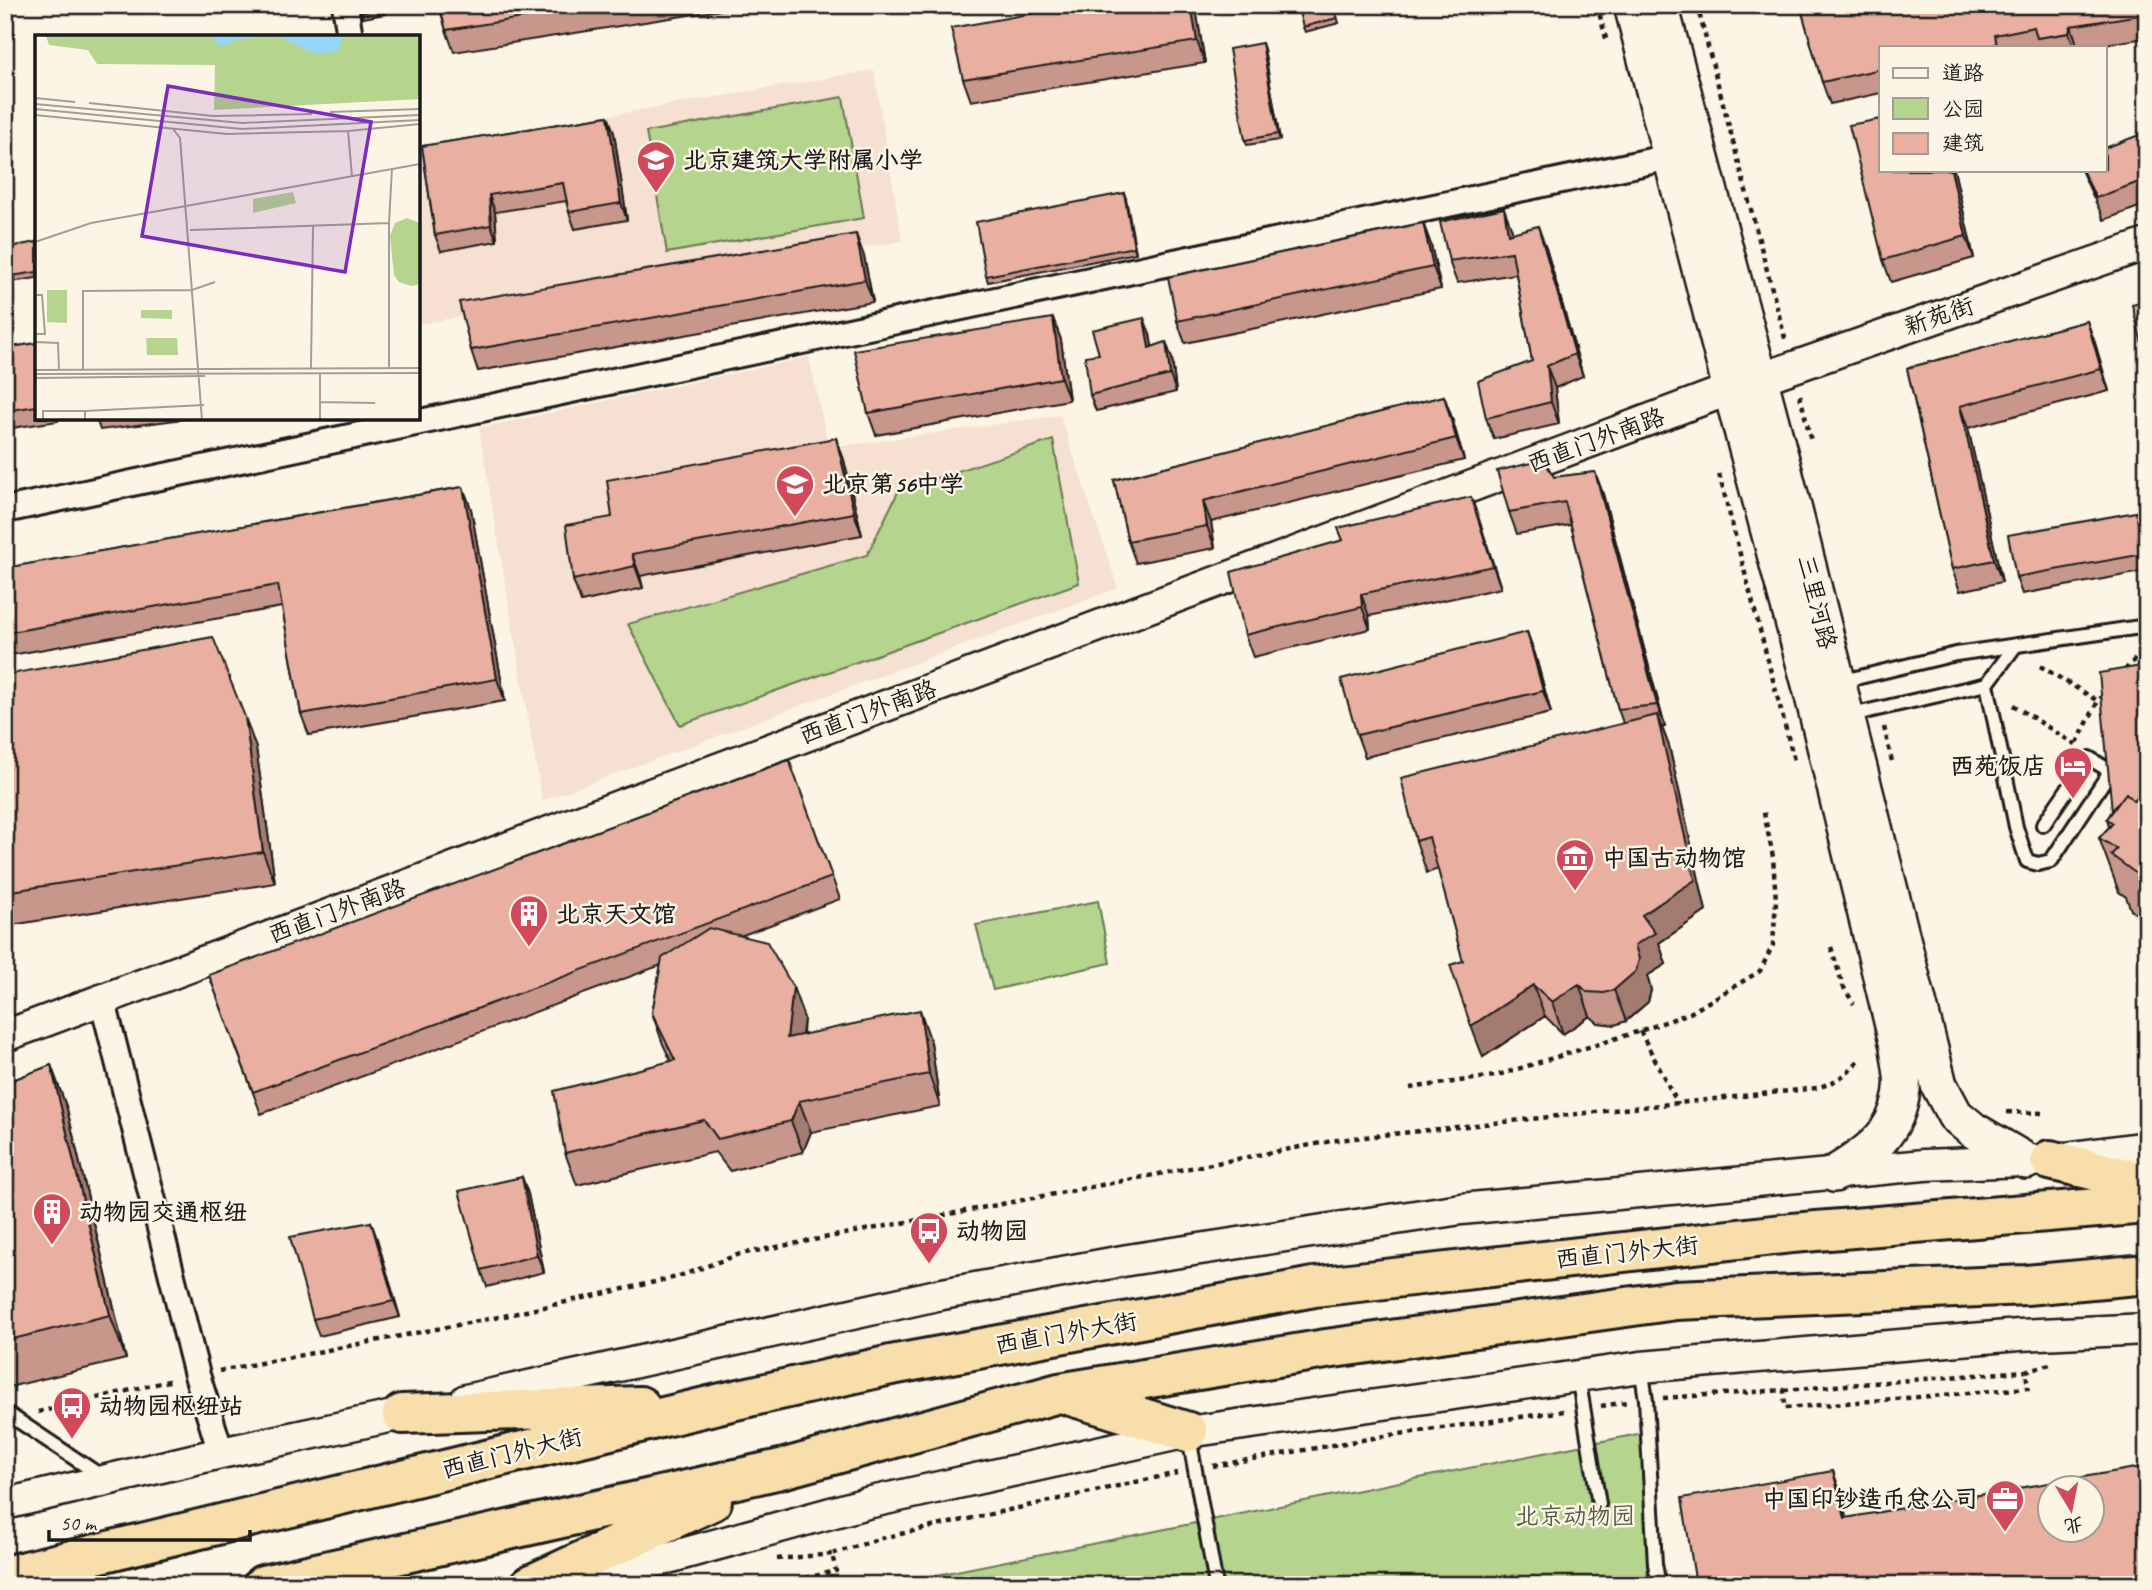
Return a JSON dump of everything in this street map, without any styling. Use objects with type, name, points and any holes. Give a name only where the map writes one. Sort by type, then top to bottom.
[{"type":"highway","points":[[2038,1161],[2147,1183]]},
{"type":"highway","name":"西直门外大街","points":[[5,1576],[722,1403],[891,1365],[1314,1287],[1792,1233],[2147,1204]]},
{"type":"highway","points":[[263,1585],[785,1468],[1059,1393],[1326,1349],[1676,1300],[2026,1285],[2147,1274]]},
{"type":"highway","points":[[1059,1393],[1192,1451]]},
{"type":"highway","points":[[402,1414],[722,1403]]},
{"type":"highway","points":[[530,1585],[785,1468]]},
{"type":"main road","name":"三里河路","points":[[1632,5],[1670,157],[1745,384]]},
{"type":"main road","name":"三里河路","points":[[1660,5],[1692,133],[1745,384],[1833,720],[1939,1084],[1955,1115],[1973,1130],[2038,1161]]},
{"type":"main road","name":"三里河路","points":[[1833,720],[1898,1046],[1903,1088],[1894,1120],[1879,1144],[1834,1174]]},
{"type":"street","points":[[345,5],[350,35]]},
{"type":"street","points":[[420,420],[1670,157]]},
{"type":"street","name":"新苑街","points":[[1745,384],[2147,244]]},
{"type":"street","name":"西直门外南路","points":[[5,1036],[1745,384]]},
{"type":"street","points":[[5,510],[414,421]]},
{"type":"street","points":[[102,998],[197,1375],[221,1453]]},
{"type":"street","points":[[5,1504],[221,1453],[937,1295],[1128,1260],[1461,1209],[1924,1166],[2038,1161],[2147,1147]]},
{"type":"street","points":[[570,1585],[867,1503],[1192,1451],[1578,1376],[1641,1367],[2019,1335],[2147,1329]]},
{"type":"lane","points":[[1824,685],[1956,654],[2147,626]]},
{"type":"lane","points":[[1833,720],[1987,684],[2016,645]]},
{"type":"lane","points":[[1987,684],[2017,827],[2027,861],[2038,864],[2051,860],[2124,750]]},
{"type":"lane","points":[[2043,825],[2089,758],[2110,771]]},
{"type":"lane","points":[[1641,1367],[1646,1400],[1655,1564],[1659,1585]]},
{"type":"lane","points":[[1578,1376],[1599,1504]]},
{"type":"lane","points":[[9,1415],[110,1481]]},
{"type":"lane","points":[[1192,1451],[1216,1585]]},
{"type":"lane","points":[[613,1585],[646,1564]]},
{"type":"path","points":[[2122,673],[2147,646]]},
{"type":"path","points":[[2040,666],[2098,701]]},
{"type":"path","points":[[2068,755],[2076,745],[2098,701],[2106,692]]},
{"type":"path","points":[[2013,705],[2076,745]]},
{"type":"path","points":[[1410,1088],[1495,1076],[1640,1031],[1690,1013],[1760,971],[1773,945],[1776,901],[1773,857],[1763,808]]},
{"type":"path","points":[[1831,947],[1843,986],[1857,1009]]},
{"type":"path","points":[[1640,1031],[1678,1104]]},
{"type":"path","points":[[9,1415],[197,1375],[504,1316],[677,1277],[740,1254],[1337,1140],[1816,1088],[1833,1083],[1848,1073],[1858,1061]]},
{"type":"path","points":[[772,1560],[832,1554],[882,1538],[1097,1492],[1192,1451],[1385,1436],[1646,1400],[2026,1371],[2062,1361]]},
{"type":"path","points":[[1784,1390],[1785,1408],[1839,1404],[2028,1388],[2026,1371]]},
{"type":"path","points":[[776,1585],[836,1571],[832,1554]]},
{"type":"shaded area","name":"北京建筑大学附属小学","points":[[874,70],[902,241],[420,324],[420,148]]},
{"type":"shaded area","name":"北京第56中学","points":[[809,357],[829,448],[1060,415],[1118,588],[542,801],[479,428]]},
{"type":"green space","points":[[843,97],[864,218],[667,253],[646,132]]},
{"type":"green space","points":[[1053,440],[1079,583],[680,725],[628,624],[867,555],[899,490]]},
{"type":"green space","points":[[1098,901],[1110,963],[993,990],[976,925]]},
{"type":"green space","name":"北京动物园","points":[[1643,1433],[1648,1585],[887,1585]]},
{"type":"building","points":[[360,5],[382,5],[383,9],[361,12]]},
{"type":"building","points":[[439,5],[605,5],[446,30]]},
{"type":"building","points":[[1078,5],[1191,5],[1197,41],[963,79],[951,28]]},
{"type":"building","points":[[1297,5],[1334,5],[1337,18],[1303,27]]},
{"type":"building","points":[[1800,5],[2147,5],[2147,14],[2071,26],[2069,33],[2037,38],[2034,27],[1995,35],[1997,46],[1879,46],[1879,69],[1822,82]]},
{"type":"building","points":[[1262,43],[1278,134],[1245,140],[1229,49]]},
{"type":"building","points":[[608,116],[621,203],[569,212],[563,183],[489,195],[491,225],[435,235],[422,146]]},
{"type":"building","points":[[1879,119],[1879,172],[1951,172],[1966,236],[1883,260],[1849,125]]},
{"type":"building","points":[[2147,132],[2147,179],[2096,198],[2083,172],[2106,172],[2106,148]]},
{"type":"building","points":[[1124,193],[1134,247],[986,276],[976,222]]},
{"type":"building","points":[[1504,208],[1508,234],[1538,226],[1575,354],[1547,366],[1551,402],[1486,418],[1478,381],[1532,361],[1512,252],[1449,261],[1440,222]]},
{"type":"building","points":[[1423,223],[1433,267],[1177,321],[1168,277]]},
{"type":"building","points":[[856,234],[865,280],[471,350],[459,302]]},
{"type":"building","points":[[35,242],[35,272],[5,277],[5,248]]},
{"type":"building","points":[[2147,301],[2147,352],[2144,352],[2132,305]]},
{"type":"building","points":[[1053,318],[1061,378],[868,413],[854,350]]},
{"type":"building","points":[[1144,318],[1149,348],[1166,342],[1170,375],[1090,395],[1085,356],[1099,354],[1092,330]]},
{"type":"building","points":[[2087,321],[2101,369],[1960,406],[1994,560],[1952,569],[1907,368]]},
{"type":"building","points":[[35,343],[35,406],[5,411],[5,348]]},
{"type":"building","points":[[1444,396],[1456,438],[1203,501],[1207,526],[1128,541],[1114,480]]},
{"type":"building","points":[[836,438],[854,513],[632,554],[635,566],[573,580],[566,525],[612,517],[607,480]]},
{"type":"building","points":[[1544,460],[1554,477],[1595,472],[1657,705],[1618,709],[1565,502],[1509,512],[1497,471]]},
{"type":"building","points":[[463,487],[497,679],[301,714],[278,585],[5,633],[5,568]]},
{"type":"building","points":[[1471,497],[1493,566],[1361,594],[1362,607],[1245,635],[1231,572],[1343,540],[1338,528]]},
{"type":"building","points":[[2136,512],[2144,554],[2016,577],[2008,535]]},
{"type":"building","points":[[1527,632],[1543,691],[1357,735],[1341,679]]},
{"type":"building","points":[[213,637],[245,717],[263,852],[5,892],[5,675]]},
{"type":"building","points":[[2147,665],[2147,795],[2142,791],[2134,801],[2126,793],[2112,811],[2099,673]]},
{"type":"building","name":"中国古动物馆","points":[[1657,715],[1695,880],[1642,915],[1655,933],[1635,945],[1639,959],[1636,971],[1614,990],[1604,993],[1587,992],[1579,984],[1552,1002],[1533,985],[1471,1026],[1450,965],[1463,961],[1429,837],[1416,841],[1401,778]]},
{"type":"building","name":"北京天文馆","points":[[789,760],[832,877],[253,1092],[209,975]]},
{"type":"building","points":[[2142,791],[2147,795],[2147,869],[2145,867],[2138,875],[2111,855],[2117,849],[2099,838],[2113,823],[2107,819],[2126,793],[2134,801]]},
{"type":"building","points":[[709,928],[767,942],[793,987],[787,1038],[920,1010],[929,1074],[799,1101],[791,1121],[718,1139],[704,1120],[565,1153],[554,1091],[675,1060],[652,1013],[662,958]]},
{"type":"building","name":"动物园交通枢纽","points":[[51,1065],[110,1315],[5,1341],[5,1083]]},
{"type":"building","points":[[522,1177],[537,1255],[481,1270],[459,1191]]},
{"type":"building","points":[[371,1222],[394,1301],[313,1319],[290,1237]]},
{"type":"building","name":"中国印钞造币总公司","points":[[2147,1466],[2147,1585],[1696,1585],[1682,1498],[1833,1471],[1845,1518],[2036,1485],[2036,1544],[2106,1544],[2106,1474],[2101,1474]]},
{"type":"place","name":"北京建筑大学附属小学","points":[[656,194]]},
{"type":"place","name":"北京第56中学","points":[[795,518]]},
{"type":"place","name":"西苑饭店","points":[[2073,800]]},
{"type":"place","name":"中国古动物馆","points":[[1575,892]]},
{"type":"place","name":"北京天文馆","points":[[529,948]]},
{"type":"place","name":"动物园交通枢纽","points":[[52,1246]]},
{"type":"place","name":"动物园","points":[[929,1265]]},
{"type":"place","name":"动物园枢纽站","points":[[72,1440]]},
{"type":"place","name":"中国印钞造币总公司","points":[[2005,1533]]}]
